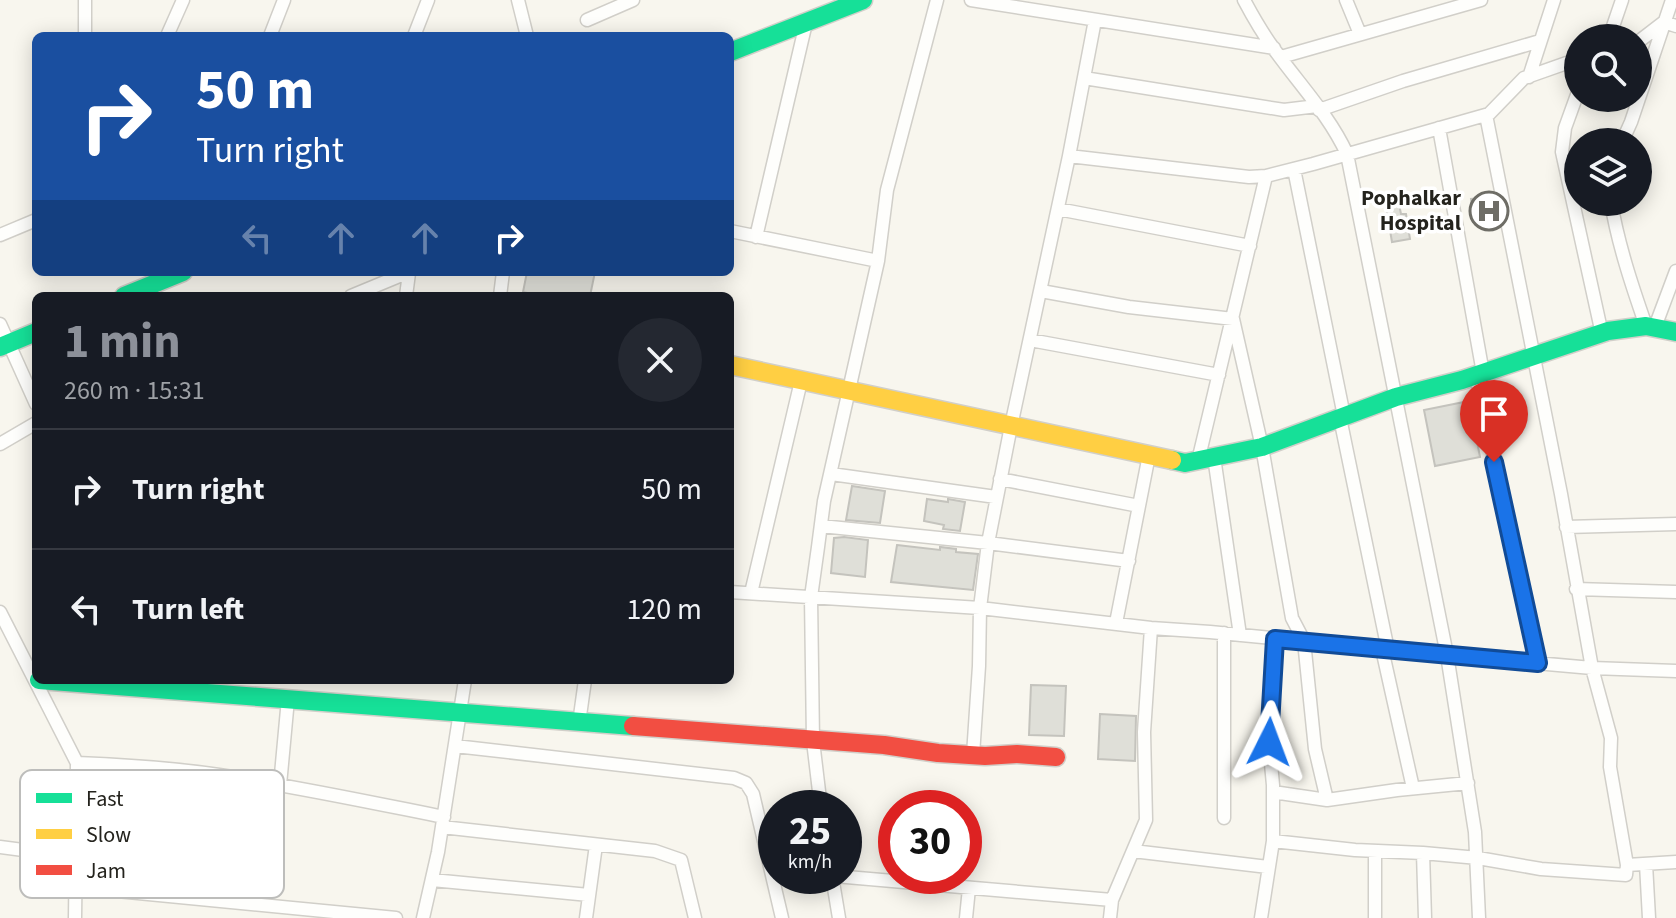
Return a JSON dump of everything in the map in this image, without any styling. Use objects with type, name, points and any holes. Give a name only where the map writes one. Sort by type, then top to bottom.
[{"type":"street","points":[[85,0],[85,32]]},
{"type":"street","points":[[169,32],[183,0]]},
{"type":"street","points":[[272,32],[284,0]]},
{"type":"street","points":[[416,32],[428,0]]},
{"type":"street","points":[[518,0],[526,32]]},
{"type":"street","points":[[587,20],[633,0]]},
{"type":"street","points":[[734,50],[863,0]]},
{"type":"street","points":[[819,790],[813,741],[811,597],[821,526],[878,261],[887,190],[937,0]]},
{"type":"street","points":[[971,0],[1277,53],[1360,34],[1481,0]]},
{"type":"street","points":[[1244,0],[1347,154],[1447,655],[1478,858],[1479,918]]},
{"type":"street","points":[[1346,0],[1360,34]]},
{"type":"street","points":[[1529,77],[1554,0]]},
{"type":"street","points":[[1614,24],[1622,0]]},
{"type":"street","points":[[1628,128],[1670,24],[1672,0]]},
{"type":"street","points":[[973,755],[980,608],[988,543],[1095,20]]},
{"type":"street","points":[[756,237],[806,23]]},
{"type":"street","points":[[1652,34],[1670,24]]},
{"type":"street","points":[[1084,78],[1284,110],[1318,108],[1540,41]]},
{"type":"street","points":[[1069,156],[1192,172],[1266,176],[1489,114],[1524,78],[1564,64]]},
{"type":"street","points":[[1571,112],[1562,152],[1602,334]]},
{"type":"street","points":[[1273,841],[1478,858],[1541,869],[1626,875],[1627,865],[1610,767],[1611,738],[1592,668],[1576,589],[1486,115]]},
{"type":"street","points":[[1439,128],[1479,374],[1538,663]]},
{"type":"street","points":[[1294,169],[1413,788]]},
{"type":"street","points":[[1240,635],[1206,459],[1219,375],[1266,176]]},
{"type":"street","points":[[1058,209],[1250,246]]},
{"type":"street","points":[[1614,216],[1631,283],[1650,326]]},
{"type":"street","points":[[0,235],[32,222]]},
{"type":"street","points":[[734,232],[878,261]]},
{"type":"street","points":[[1650,326],[1676,271]]},
{"type":"street","points":[[134,292],[173,276]]},
{"type":"street","points":[[361,292],[399,276]]},
{"type":"street","points":[[1041,291],[1129,307],[1233,319]]},
{"type":"street","points":[[1233,319],[1262,447],[1292,618],[1304,641],[1315,749],[1327,800]]},
{"type":"street","points":[[0,324],[4,345],[32,397]]},
{"type":"street","points":[[734,369],[1185,463],[1262,447],[1396,397],[1602,334],[1650,326],[1676,332]]},
{"type":"street","points":[[4,345],[32,334]]},
{"type":"street","points":[[1030,340],[1219,375]]},
{"type":"street","points":[[751,593],[801,381]]},
{"type":"street","points":[[0,444],[32,425]]},
{"type":"street","points":[[1116,623],[1149,455]]},
{"type":"street","points":[[831,474],[996,497]]},
{"type":"street","points":[[1000,479],[1139,506]]},
{"type":"street","points":[[1566,527],[1676,524]]},
{"type":"street","points":[[821,526],[1129,561]]},
{"type":"street","points":[[1576,589],[1676,592]]},
{"type":"street","points":[[734,592],[980,608],[1151,628],[1447,655],[1592,668],[1676,671]]},
{"type":"street","points":[[0,612],[32,672]]},
{"type":"street","points":[[1110,918],[1112,900],[1146,820],[1144,732],[1151,628]]},
{"type":"street","points":[[1224,633],[1224,818]]},
{"type":"street","points":[[1261,918],[1273,841],[1269,742],[1275,639]]},
{"type":"street","points":[[38,684],[77,763],[77,770]]},
{"type":"street","points":[[89,684],[884,745],[938,753],[1056,757]]},
{"type":"street","points":[[423,918],[443,822],[464,684]]},
{"type":"street","points":[[579,723],[584,684]]},
{"type":"street","points":[[281,770],[288,699]]},
{"type":"street","points":[[455,746],[734,778],[746,783],[753,794],[782,918]]},
{"type":"street","points":[[77,763],[179,770]]},
{"type":"street","points":[[1273,792],[1327,800],[1468,783]]},
{"type":"street","points":[[284,786],[443,822],[655,851],[681,860],[695,918]]},
{"type":"street","points":[[586,918],[596,845]]},
{"type":"street","points":[[0,847],[20,850]]},
{"type":"street","points":[[1133,851],[1268,867]]},
{"type":"street","points":[[1375,851],[1375,918]]},
{"type":"street","points":[[1423,853],[1425,918]]},
{"type":"street","points":[[1627,865],[1676,862]]},
{"type":"street","points":[[1646,864],[1649,918]]},
{"type":"street","points":[[432,880],[589,895]]},
{"type":"street","points":[[982,889],[1112,900]]},
{"type":"street","points":[[836,894],[839,918]]},
{"type":"street","points":[[966,918],[968,894]]},
{"type":"street","points":[[75,918],[76,898]]},
{"type":"street","points":[[190,898],[396,918]]},
{"type":"building","points":[[1493,197],[1497,219],[1473,222],[1471,199]]},
{"type":"building","points":[[1398,199],[1401,214],[1406,214],[1410,239],[1392,242],[1385,201]]},
{"type":"building","points":[[526,276],[594,276],[591,292],[523,292]]},
{"type":"building","points":[[1469,401],[1480,457],[1435,466],[1424,410]]},
{"type":"building","points":[[852,486],[885,491],[880,523],[846,520]]},
{"type":"building","points":[[927,499],[965,502],[960,531],[943,529],[944,525],[924,521]]},
{"type":"building","points":[[834,538],[868,540],[865,577],[831,573]]},
{"type":"building","points":[[897,545],[940,550],[940,547],[978,554],[973,590],[891,582]]},
{"type":"building","points":[[1031,685],[1066,686],[1064,736],[1029,735]]},
{"type":"building","points":[[1100,714],[1136,716],[1135,761],[1098,759]]},
{"type":"traffic: fast","points":[[734,50],[863,0]]},
{"type":"traffic: fast","points":[[134,292],[173,276]]},
{"type":"traffic: fast","points":[[1172,460],[1185,463],[1262,447],[1396,397],[1462,380],[1608,331],[1646,326],[1676,332]]},
{"type":"traffic: fast","points":[[0,347],[32,334]]},
{"type":"traffic: fast","points":[[91,684],[633,726]]},
{"type":"traffic: slow","points":[[734,366],[1172,460]]},
{"type":"traffic: jam","points":[[633,726],[884,745],[938,753],[1056,757]]},
{"type":"place","name":"Pophalkar Hospital","points":[[1489,211]]},
{"type":"route","points":[[1269,742],[1275,639],[1538,663],[1494,462]]}]
